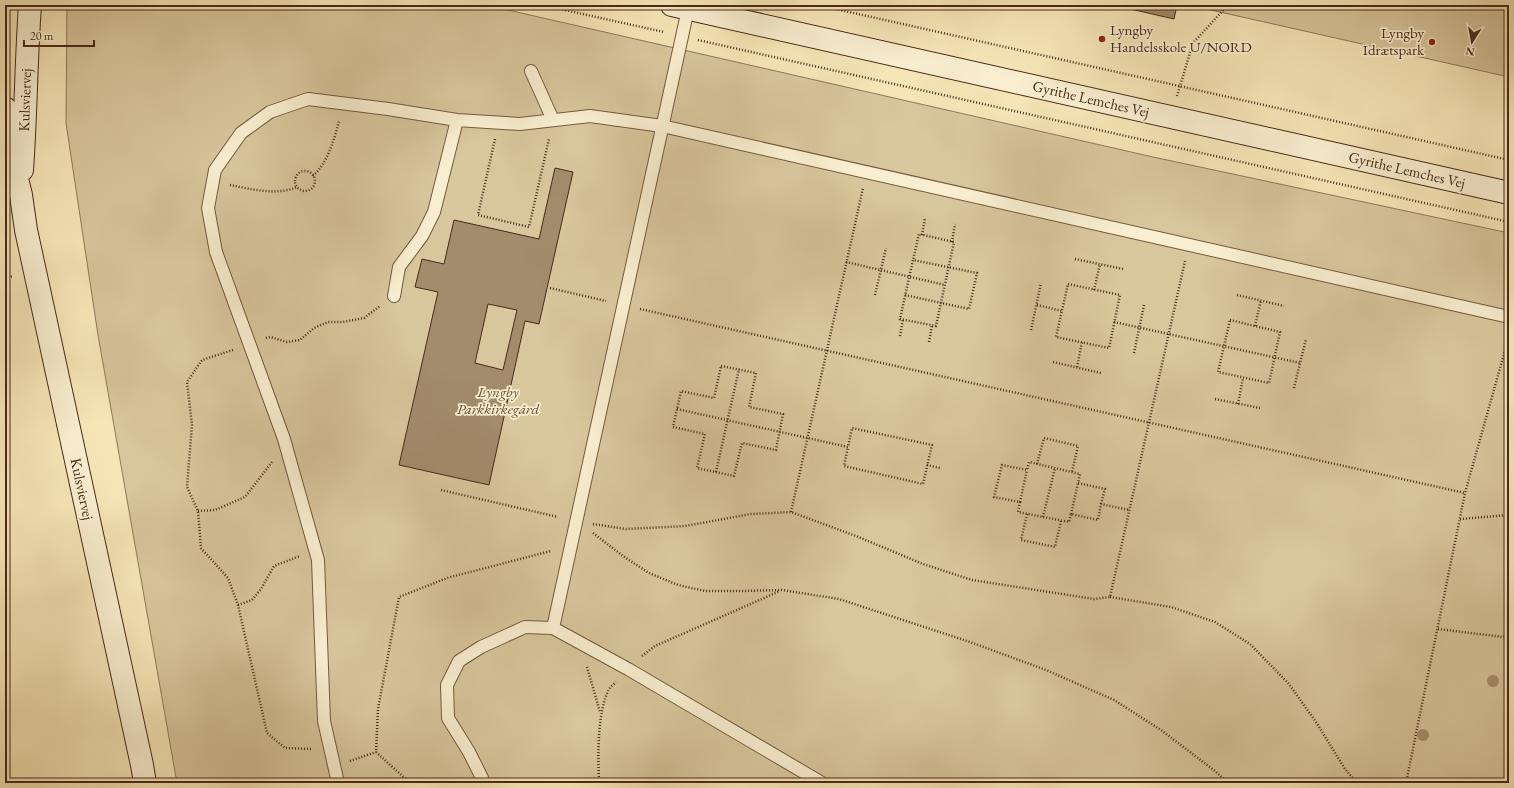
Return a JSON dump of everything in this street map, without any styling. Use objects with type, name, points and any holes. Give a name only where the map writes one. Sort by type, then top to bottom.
[{"type":"street","name":"Kulsviervej","points":[[21,195],[26,122],[27,47],[30,5]]},
{"type":"street","name":"Gyrithe Lemches Vej","points":[[680,7],[1509,193]]},
{"type":"street","name":"Kulsviervej","points":[[5,108],[10,151],[21,195],[26,230],[45,323],[145,783]]},
{"type":"lane","points":[[553,628],[682,36],[680,7]]},
{"type":"lane","points":[[531,71],[553,120]]},
{"type":"lane","points":[[338,783],[324,721],[318,560],[284,439],[216,252],[208,208],[215,170],[241,133],[270,112],[308,99],[457,120],[520,124],[590,116],[662,126],[1509,317]]},
{"type":"lane","points":[[394,296],[399,267],[422,236],[434,212],[457,120]]},
{"type":"lane","points":[[481,783],[482,778],[469,752],[448,718],[447,685],[459,661],[481,647],[525,627],[553,628],[580,642],[628,668],[822,783]]},
{"type":"path","points":[[542,5],[1509,222]]},
{"type":"path","points":[[818,5],[1509,160]]},
{"type":"path","points":[[1171,117],[1193,43],[1228,5]]},
{"type":"path","points":[[313,176],[320,170],[328,154],[344,103]]},
{"type":"path","points":[[498,123],[478,215],[529,227],[553,120]]},
{"type":"path","points":[[308,171],[313,176],[315,182],[312,188],[302,191],[297,187],[294,181],[299,172],[308,171]]},
{"type":"path","points":[[791,512],[866,172]]},
{"type":"path","points":[[213,182],[270,191],[290,190],[297,187]]},
{"type":"path","points":[[922,235],[925,218]]},
{"type":"path","points":[[952,242],[919,234],[900,319],[936,326],[954,242],[952,242],[955,224]]},
{"type":"path","points":[[1110,597],[1189,245]]},
{"type":"path","points":[[875,295],[886,248]]},
{"type":"path","points":[[1075,259],[1124,269]]},
{"type":"path","points":[[905,295],[969,309],[974,288],[977,273],[913,260]]},
{"type":"path","points":[[846,262],[945,285]]},
{"type":"path","points":[[1094,290],[1100,264]]},
{"type":"path","points":[[1031,330],[1041,283]]},
{"type":"path","points":[[1068,284],[1120,295],[1109,348],[1056,337],[1062,311],[1068,284]]},
{"type":"path","points":[[550,288],[1465,493]]},
{"type":"path","points":[[1237,295],[1284,306]]},
{"type":"path","points":[[331,750],[285,748],[267,733],[238,605],[228,578],[202,548],[198,511],[187,487],[192,425],[187,382],[202,360],[250,345],[270,336],[287,342],[300,340],[314,328],[328,322],[343,322],[364,318],[394,296]]},
{"type":"path","points":[[1255,326],[1261,300]]},
{"type":"path","points":[[1037,305],[1062,311]]},
{"type":"path","points":[[1134,353],[1144,305]]},
{"type":"path","points":[[900,336],[903,319]]},
{"type":"path","points":[[1230,320],[1280,332],[1268,383],[1218,372],[1224,346],[1230,320]]},
{"type":"path","points":[[1114,322],[1300,363]]},
{"type":"path","points":[[929,342],[932,325]]},
{"type":"path","points":[[1406,783],[1465,493],[1509,336]]},
{"type":"path","points":[[1294,388],[1306,339]]},
{"type":"path","points":[[1077,367],[1082,342]]},
{"type":"path","points":[[1053,362],[1101,373]]},
{"type":"path","points":[[721,366],[739,369],[756,373],[749,407],[783,414],[776,450],[742,443],[734,476],[697,468],[705,434],[673,427],[681,391],[714,398],[721,366]]},
{"type":"path","points":[[716,472],[739,369]]},
{"type":"path","points":[[1238,404],[1244,378]]},
{"type":"path","points":[[1215,399],[1260,408]]},
{"type":"path","points":[[677,409],[848,447]]},
{"type":"path","points":[[852,428],[932,445],[923,484],[844,466],[848,447],[852,428]]},
{"type":"path","points":[[1037,464],[1044,438],[1050,439],[1078,446],[1072,472]]},
{"type":"path","points":[[198,511],[215,510],[245,497],[270,463],[289,455]]},
{"type":"path","points":[[1029,462],[1037,464],[1080,474],[1069,522],[1018,512],[1029,462]]},
{"type":"path","points":[[927,465],[940,468]]},
{"type":"path","points":[[1020,502],[994,497],[1002,465],[1027,470]]},
{"type":"path","points":[[1043,518],[1055,468]]},
{"type":"path","points":[[1071,514],[1098,520],[1105,488],[1078,483]]},
{"type":"path","points":[[441,490],[576,521],[626,529],[686,526],[751,514],[791,512],[856,536],[923,564],[972,580],[1094,599],[1110,597],[1171,607],[1215,622],[1250,644],[1289,684],[1316,722],[1345,769],[1357,783]]},
{"type":"path","points":[[1101,504],[1129,510]]},
{"type":"path","points":[[1027,514],[1021,540],[1055,547],[1061,521]]},
{"type":"path","points":[[1460,520],[1509,515]]},
{"type":"path","points":[[576,521],[623,556],[649,573],[678,585],[705,591],[782,590],[839,598],[970,642],[1046,670],[1114,700],[1161,730],[1215,771],[1228,783]]},
{"type":"path","points":[[376,752],[378,709],[399,597],[447,578],[571,546]]},
{"type":"path","points":[[238,605],[252,600],[261,589],[274,566],[315,550]]},
{"type":"path","points":[[599,783],[601,713],[608,690],[628,668],[655,646],[782,590]]},
{"type":"path","points":[[1438,629],[1509,640]]},
{"type":"path","points":[[1503,638],[1509,636]]},
{"type":"path","points":[[580,642],[601,713]]},
{"type":"path","points":[[334,767],[376,752]]},
{"type":"path","points":[[376,752],[410,783]]},
{"type":"green space","name":"Lyngby Parkkirkegård","points":[[67,5],[486,5],[1153,157],[1509,233],[1509,783],[177,783],[98,335],[66,123]]},
{"type":"green space","name":"Lyngby Idrætspark","points":[[1203,5],[1509,5],[1509,77],[1202,8]]},
{"type":"building","points":[[1113,5],[1177,5],[1174,19]]},
{"type":"building","points":[[555,168],[573,172],[539,324],[525,321],[489,485],[399,465],[438,292],[415,287],[422,259],[444,264],[454,220],[539,239]],"holes":[[[488,304],[517,310],[503,370],[475,363]]]},
{"type":"building","points":[[278,780],[289,783],[251,783],[256,781]]},
{"type":"place","name":"Lyngby Handelsskole U/NORD","points":[[1102,39]]},
{"type":"place","name":"Lyngby Idrætspark","points":[[1432,42]]}]
